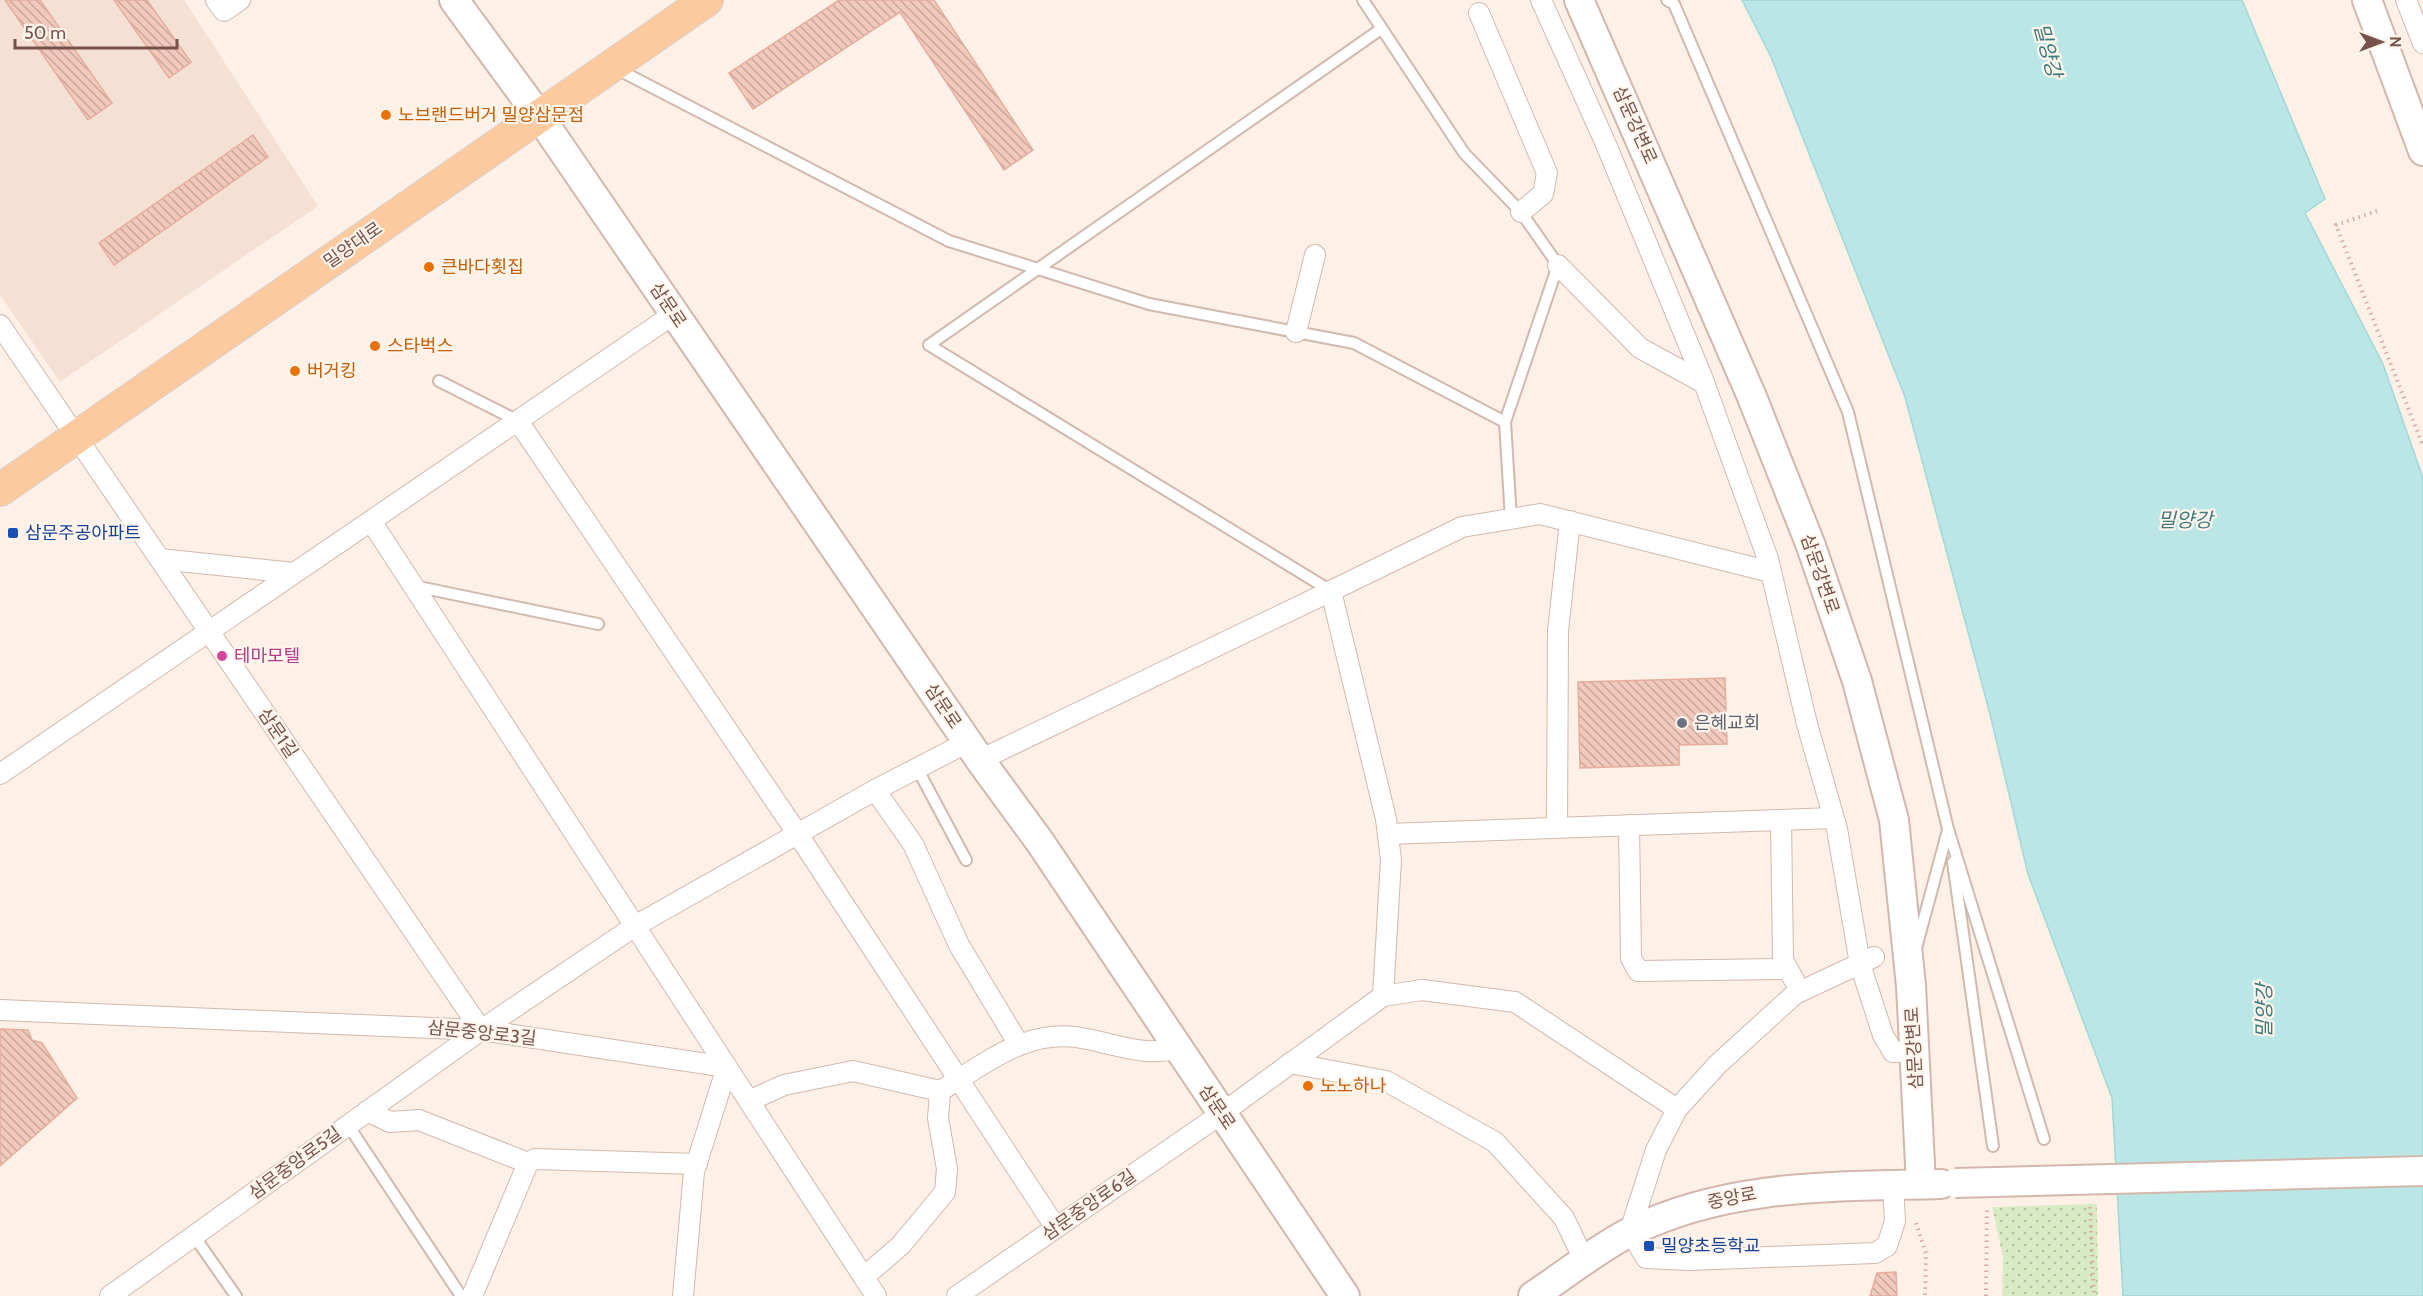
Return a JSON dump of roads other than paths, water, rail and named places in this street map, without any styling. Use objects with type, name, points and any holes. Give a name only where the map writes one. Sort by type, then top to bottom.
[{"type":"main road","name":"밀양대로","points":[[0,490],[707,0]]},
{"type":"street","points":[[216,0],[224,11],[240,0]]},
{"type":"street","name":"삼문로","points":[[454,0],[539,116],[974,751],[1040,842],[1345,1296]]},
{"type":"street","points":[[1541,0],[1605,142],[1704,383],[1771,572],[1807,724],[1833,818],[1883,1035],[1893,1052],[1914,1051]]},
{"type":"street","name":"삼문강변로","points":[[1579,0],[1752,397],[1827,591],[1857,681],[1894,820],[1909,974],[1914,1051],[1906,1185]]},
{"type":"street","points":[[2367,0],[2416,120],[2423,152]]},
{"type":"street","points":[[2406,0],[2423,43]]},
{"type":"street","points":[[1479,13],[1547,173],[1543,194],[1521,212]]},
{"type":"street","points":[[1296,332],[1316,255]]},
{"type":"street","points":[[1558,265],[1640,348],[1704,383]]},
{"type":"street","points":[[0,774],[674,314]]},
{"type":"street","name":"삼문1길","points":[[0,325],[481,1030]]},
{"type":"street","points":[[518,421],[797,833],[1056,1228]]},
{"type":"street","name":"삼문중앙로5길","points":[[110,1296],[481,1030],[635,926],[797,833],[917,768],[974,751],[1331,591],[1462,528],[1540,514],[1771,572]]},
{"type":"street","points":[[371,521],[876,1296]]},
{"type":"street","points":[[1557,827],[1558,631],[1570,521]]},
{"type":"street","points":[[160,559],[294,573]]},
{"type":"street","points":[[1331,591],[1388,834],[1391,860],[1383,996],[1422,990],[1515,1002],[1677,1109]]},
{"type":"street","points":[[875,790],[913,844],[959,945],[1018,1043]]},
{"type":"street","points":[[1388,834],[1833,818]]},
{"type":"street","points":[[1781,820],[1780,903],[1783,960],[1801,991]]},
{"type":"street","points":[[1629,825],[1631,958],[1638,971],[1787,969]]},
{"type":"street","points":[[1867,961],[1801,991],[1718,1064],[1677,1109],[1656,1150],[1630,1232],[1646,1258],[1690,1260],[1875,1252],[1887,1246],[1906,1185]]},
{"type":"street","name":"삼문중앙로6길","points":[[957,1296],[1221,1114],[1383,996]]},
{"type":"street","name":"삼문중앙로3길","points":[[0,1010],[481,1030],[727,1067]]},
{"type":"street","points":[[749,1101],[784,1085],[853,1071],[940,1090],[1018,1043],[1042,1037],[1085,1038],[1160,1053],[1178,1048]]},
{"type":"street","points":[[1290,1063],[1386,1081],[1495,1142],[1564,1218],[1585,1262]]},
{"type":"street","points":[[683,1296],[697,1164],[727,1067]]},
{"type":"street","points":[[864,1277],[902,1245],[945,1192],[947,1169],[938,1118],[940,1090]]},
{"type":"street","points":[[367,1111],[390,1122],[419,1120],[528,1164]]},
{"type":"street","points":[[472,1296],[528,1164],[535,1158],[697,1164]]},
{"type":"street","name":"중앙로","points":[[1533,1296],[1630,1232],[1683,1209],[1751,1192],[1955,1183],[2423,1171]]},
{"type":"lane","points":[[1363,0],[1464,153],[1521,212],[1558,265],[1505,422],[1511,519]]},
{"type":"lane","points":[[1666,0],[1674,4],[1848,412],[1948,829],[2044,1139]]},
{"type":"lane","points":[[1331,591],[929,345],[1381,29]]},
{"type":"lane","points":[[611,66],[949,241],[1149,304],[1354,343],[1505,422]]},
{"type":"lane","points":[[439,381],[518,421]]},
{"type":"lane","points":[[414,586],[598,624]]},
{"type":"lane","points":[[917,768],[966,860]]},
{"type":"lane","points":[[1909,974],[1948,829]]},
{"type":"lane","points":[[1948,829],[1993,1146]]},
{"type":"lane","points":[[348,1125],[461,1296]]},
{"type":"lane","points":[[194,1236],[236,1296]]},
{"type":"water","name":"밀양강","points":[[1742,0],[2242,0],[2325,199],[2305,213],[2383,364],[2423,478],[2423,1296],[2123,1296],[2112,1098],[2028,874],[1990,714],[1905,397],[1771,57]]},
{"type":"place","name":"노브랜드버거 밀양삼문점","points":[[386,115]]},
{"type":"place","name":"큰바다횟집","points":[[429,267]]},
{"type":"place","name":"스타벅스","points":[[375,346]]},
{"type":"place","name":"버거킹","points":[[295,371]]},
{"type":"place","name":"삼문주공아파트","points":[[13,533]]},
{"type":"place","name":"테마모텔","points":[[222,656]]},
{"type":"place","name":"은혜교회","points":[[1682,723]]},
{"type":"place","name":"노노하나","points":[[1308,1086]]},
{"type":"place","name":"밀양초등학교","points":[[1649,1246]]}]
